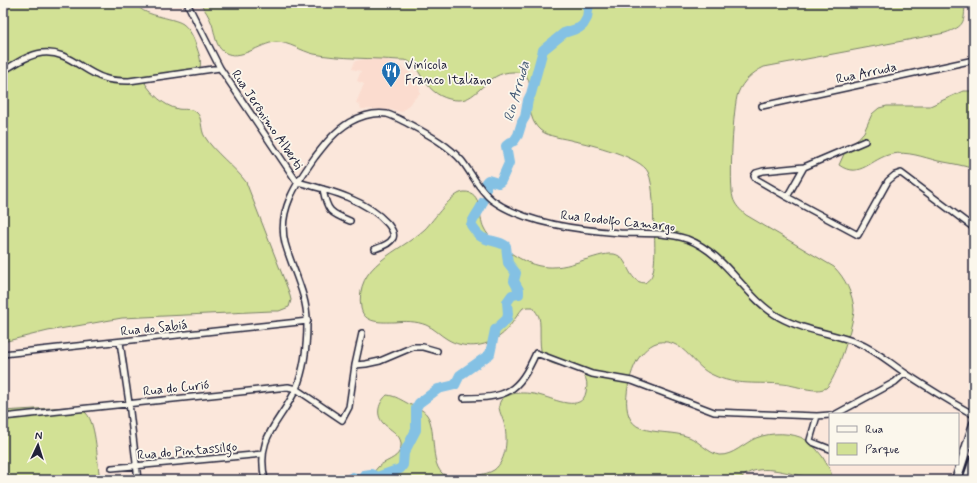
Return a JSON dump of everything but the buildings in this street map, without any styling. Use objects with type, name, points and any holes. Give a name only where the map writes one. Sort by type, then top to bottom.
[{"type":"main road","points":[[956,480],[974,424]]},
{"type":"main road","points":[[967,480],[974,460]]},
{"type":"street","name":"Rua Jerônimo Alberti","points":[[187,3],[220,68],[297,182],[285,214],[283,235],[303,296],[308,321],[302,373],[296,389],[271,428],[265,442],[263,454],[265,480]]},
{"type":"street","points":[[3,71],[31,56],[42,53],[64,55],[103,78],[114,81],[129,82],[220,68]]},
{"type":"street","name":"Rua Arruda","points":[[762,106],[974,60]]},
{"type":"street","name":"Rua Rodolfo Camargo","points":[[297,182],[324,145],[335,133],[350,122],[363,116],[374,113],[387,114],[429,135],[450,149],[489,198],[501,206],[527,218],[547,223],[620,232],[660,233],[689,240],[710,252],[732,272],[760,303],[779,317],[801,327],[858,343],[874,351],[905,373],[974,415]]},
{"type":"street","points":[[865,141],[804,167],[763,171],[756,173],[754,176],[756,179],[787,197],[858,235],[888,181],[895,174],[901,173],[974,228]]},
{"type":"street","points":[[787,197],[804,167]]},
{"type":"street","points":[[297,182],[323,189],[356,202],[376,213],[388,224],[393,234],[393,239],[389,243],[375,249]]},
{"type":"street","points":[[323,189],[324,198],[330,211],[350,221]]},
{"type":"street","name":"Rua do Sabiá","points":[[3,354],[308,321]]},
{"type":"street","points":[[296,389],[342,420],[349,407],[355,365],[362,333]]},
{"type":"street","points":[[120,342],[138,480]]},
{"type":"street","points":[[355,365],[380,361],[413,348],[423,347],[437,351]]},
{"type":"street","points":[[464,398],[481,398],[499,395],[514,388],[530,365],[536,353],[592,374],[632,381],[714,412],[817,416],[829,415]]},
{"type":"street","points":[[838,413],[895,382],[905,373]]},
{"type":"street","name":"Rua do Curió","points":[[3,417],[288,387],[296,389]]},
{"type":"street","points":[[817,416],[810,440],[829,449]]},
{"type":"street","name":"Rua do Pintassilgo","points":[[112,468],[263,454]]},
{"type":"shaded area","name":"Vinícola Franco Italiano","points":[[375,57],[394,62],[419,79],[420,93],[402,112],[393,110],[361,109],[360,105],[356,103],[364,84],[357,81],[361,71],[352,69],[355,61]]},
{"type":"green space","points":[[3,3],[137,3],[139,7],[150,14],[178,22],[186,26],[195,41],[199,54],[199,71],[149,79],[145,83],[155,95],[168,105],[178,109],[196,112],[200,117],[203,134],[209,143],[246,182],[289,292],[291,300],[289,307],[279,311],[122,318],[48,331],[3,342]]},
{"type":"green space","points":[[200,3],[965,3],[964,19],[960,26],[952,31],[764,67],[748,78],[738,93],[733,128],[731,178],[735,203],[746,215],[834,267],[845,281],[852,298],[854,310],[848,338],[835,375],[826,388],[813,390],[773,383],[747,383],[730,381],[707,372],[680,347],[667,342],[658,342],[650,346],[638,359],[631,375],[628,386],[627,407],[629,416],[634,423],[641,428],[689,437],[711,452],[719,455],[729,453],[762,436],[775,434],[795,435],[811,443],[815,447],[822,456],[832,476],[827,480],[821,480],[773,470],[764,470],[746,474],[739,480],[371,480],[372,474],[376,469],[396,456],[401,445],[399,437],[383,423],[379,416],[380,405],[387,395],[398,398],[419,408],[427,415],[432,431],[435,459],[438,467],[442,473],[449,477],[461,478],[490,472],[494,470],[502,461],[506,435],[499,406],[503,398],[512,394],[527,393],[560,402],[579,402],[586,392],[587,382],[584,376],[579,372],[550,363],[545,359],[540,345],[539,317],[533,307],[523,308],[507,330],[494,340],[474,346],[467,346],[453,342],[429,326],[422,324],[406,321],[379,322],[366,317],[361,308],[361,293],[364,280],[371,270],[391,253],[425,229],[448,202],[464,192],[470,193],[477,200],[482,223],[488,234],[493,240],[515,256],[534,264],[552,267],[572,264],[602,255],[614,254],[623,260],[634,278],[639,282],[645,283],[651,278],[653,273],[655,254],[652,192],[648,172],[643,166],[626,156],[591,145],[552,136],[540,130],[534,123],[531,115],[528,78],[522,73],[504,73],[489,81],[471,96],[465,99],[454,100],[441,96],[433,91],[417,69],[406,60],[324,56],[309,53],[281,42],[263,45],[237,55],[230,54],[224,52],[219,46],[211,21]]},
{"type":"green space","points":[[963,91],[974,91],[974,169],[903,153],[885,156],[866,167],[859,169],[846,169],[839,165],[844,154],[864,132],[872,114],[879,108],[887,106],[930,106]]},
{"type":"green space","points":[[66,407],[79,408],[90,418],[96,445],[100,480],[3,480],[3,411]]},
{"type":"waterway","name":"Rio Arruda","points":[[486,189],[486,182],[488,180],[498,183],[501,181],[509,163],[506,146],[514,141],[518,135],[525,117],[528,100],[543,50],[564,33],[579,28],[583,25],[587,18],[589,3]]},
{"type":"waterway","name":"Rio Arruda","points":[[361,480],[363,479],[364,475],[371,474],[377,477],[400,469],[403,465],[404,453],[416,430],[416,408],[419,403],[438,389],[455,385],[460,375],[490,354],[495,330],[507,319],[507,302],[512,295],[519,294],[519,290],[514,281],[516,273],[508,263],[506,246],[483,238],[471,225],[483,202]]},
{"type":"waterway","name":"Rio Arruda","points":[[347,480],[353,477],[360,480]]},
{"type":"place","name":"Vinícola Franco Italiano","points":[[391,88]]}]
